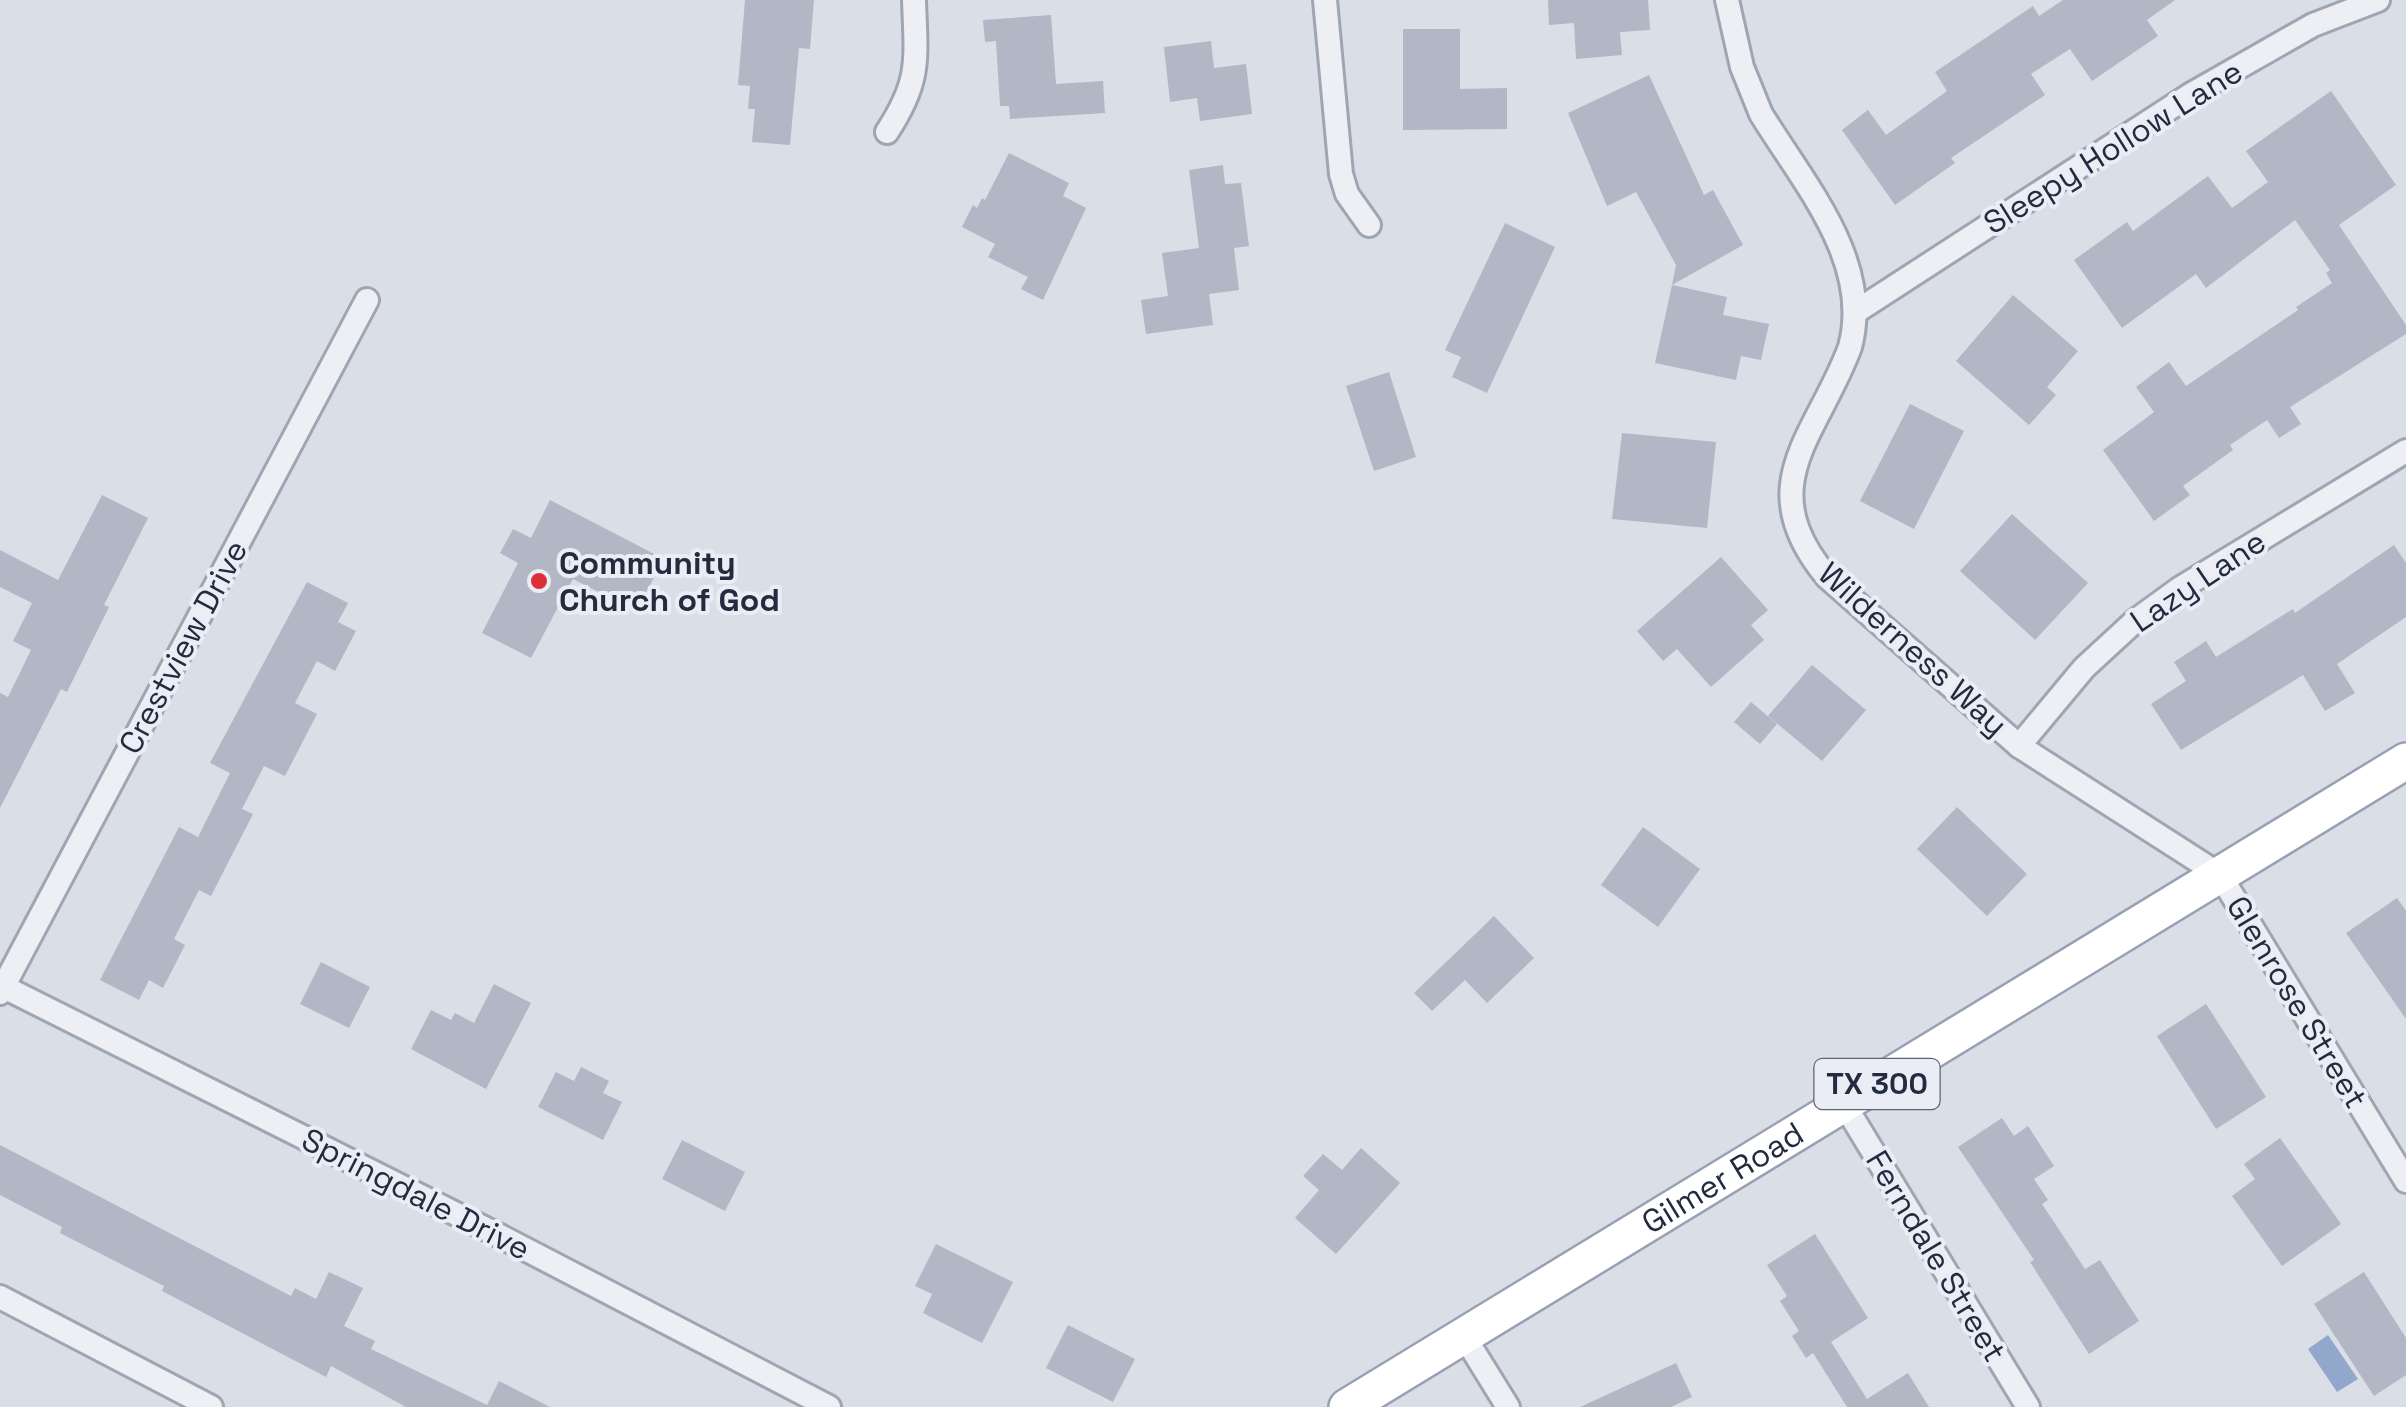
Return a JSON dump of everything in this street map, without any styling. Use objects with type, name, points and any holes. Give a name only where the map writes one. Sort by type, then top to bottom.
[{"type":"main road","name":"Gilmer Road","points":[[1347,1407],[2406,761]]},
{"type":"street","points":[[887,132],[906,104],[916,73],[914,0]]},
{"type":"street","points":[[1325,0],[1337,157],[1347,194],[1369,225]]},
{"type":"street","name":"Wilderness Way","points":[[1727,0],[1751,92],[1842,246],[1857,311],[1843,365],[1794,466],[1791,498],[1796,526],[1809,554],[1828,577],[2020,746],[2220,875]]},
{"type":"street","name":"Sleepy Hollow Lane","points":[[1857,311],[2190,95],[2313,25],[2378,0]]},
{"type":"street","name":"Crestview Drive","points":[[1,989],[366,300]]},
{"type":"street","name":"Lazy Lane","points":[[2020,746],[2084,668],[2156,604],[2406,451]]},
{"type":"street","name":"Glenrose Street","points":[[2220,875],[2406,1181]]},
{"type":"street","name":"Springdale Drive","points":[[1,989],[482,1227],[829,1407]]},
{"type":"street","name":"Ferndale Street","points":[[1844,1104],[2028,1407]]},
{"type":"street","points":[[0,1297],[211,1407]]},
{"type":"street","points":[[1464,1336],[1508,1407]]},
{"type":"water","points":[[2328,1335],[2358,1379],[2337,1392],[2308,1349]]},
{"type":"building","points":[[745,0],[814,0],[810,49],[799,48],[790,145],[752,142],[755,109],[748,109],[750,86],[738,85]]},
{"type":"building","points":[[1548,0],[1648,0],[1650,30],[1620,32],[1622,55],[1576,59],[1574,23],[1549,25]]},
{"type":"building","points":[[2063,0],[2175,0],[2147,20],[2158,36],[2092,81],[2070,49],[2031,74],[2045,95],[1951,158],[1955,163],[1895,205],[1842,130],[1868,110],[1886,135],[1947,91],[1935,72],[2033,6],[2039,16]]},
{"type":"building","points":[[1051,15],[1056,84],[1103,81],[1105,113],[1010,119],[1009,106],[1000,106],[996,41],[985,42],[983,20]]},
{"type":"building","points":[[1403,29],[1460,29],[1460,89],[1507,88],[1507,129],[1403,130]]},
{"type":"building","points":[[1211,41],[1214,68],[1246,64],[1252,114],[1200,121],[1197,98],[1170,102],[1164,47]]},
{"type":"building","points":[[1649,75],[1704,195],[1713,190],[1743,245],[1672,285],[1676,265],[1636,192],[1607,206],[1568,113]]},
{"type":"building","points":[[2331,91],[2396,185],[2339,225],[2406,325],[2406,334],[2290,407],[2301,424],[2279,438],[2267,420],[2230,445],[2233,450],[2183,486],[2190,495],[2154,521],[2103,450],[2154,412],[2136,387],[2169,362],[2186,386],[2332,283],[2326,273],[2330,270],[2295,220],[2206,288],[2196,274],[2122,328],[2074,260],[2127,222],[2133,231],[2208,176],[2232,208],[2268,182],[2246,151]]},
{"type":"building","points":[[1009,153],[1069,183],[1063,196],[1086,208],[1043,300],[1021,289],[1028,277],[988,257],[995,244],[962,227],[973,205],[977,208],[982,198],[985,200]]},
{"type":"building","points":[[1223,165],[1225,184],[1241,183],[1249,246],[1234,248],[1239,290],[1209,294],[1213,325],[1146,334],[1141,300],[1168,296],[1162,253],[1199,248],[1189,170]]},
{"type":"building","points":[[1505,223],[1555,247],[1487,393],[1452,377],[1461,357],[1445,350]]},
{"type":"building","points":[[1672,285],[1727,297],[1723,315],[1769,324],[1761,360],[1741,356],[1736,380],[1655,363]]},
{"type":"building","points":[[2013,295],[2078,351],[2047,387],[2056,395],[2029,425],[1956,361]]},
{"type":"building","points":[[1389,372],[1416,457],[1374,471],[1346,386]]},
{"type":"building","points":[[1910,404],[1964,431],[1914,529],[1860,501]]},
{"type":"building","points":[[1622,433],[1716,442],[1707,528],[1612,519]]},
{"type":"building","points":[[102,495],[148,518],[104,605],[109,607],[67,692],[61,689],[0,808],[0,693],[8,697],[31,650],[13,641],[32,603],[0,587],[0,550],[58,580]]},
{"type":"building","points":[[550,500],[664,559],[636,611],[573,579],[531,658],[482,633],[518,563],[500,553],[513,529],[531,538]]},
{"type":"building","points":[[2012,514],[2088,583],[2035,640],[1960,571]]},
{"type":"building","points":[[2394,545],[2406,563],[2406,617],[2337,664],[2355,693],[2325,711],[2303,675],[2181,750],[2151,704],[2186,681],[2174,662],[2206,641],[2216,657],[2293,609],[2295,613]]},
{"type":"building","points":[[1721,557],[1768,610],[1751,625],[1764,640],[1711,687],[1677,649],[1663,661],[1637,631]]},
{"type":"building","points":[[307,582],[348,603],[338,622],[356,631],[335,671],[317,661],[295,703],[317,714],[285,776],[264,766],[242,809],[253,814],[211,896],[199,890],[174,939],[185,945],[163,988],[149,980],[139,1000],[100,980],[179,827],[198,837],[230,773],[210,763]]},
{"type":"building","points":[[1812,665],[1866,710],[1822,761],[1768,716]]},
{"type":"building","points":[[1751,702],[1777,724],[1760,744],[1734,722]]},
{"type":"building","points":[[1957,807],[2027,874],[1987,916],[1917,849]]},
{"type":"building","points":[[1643,827],[1700,869],[1658,927],[1601,885]]},
{"type":"building","points":[[2397,898],[2406,911],[2406,1019],[2346,933]]},
{"type":"building","points":[[1494,916],[1534,958],[1487,1003],[1465,980],[1432,1011],[1414,993]]},
{"type":"building","points":[[321,962],[370,987],[349,1028],[300,1004]]},
{"type":"building","points":[[494,984],[531,1003],[486,1089],[411,1049],[431,1010],[451,1020],[455,1013],[474,1023]]},
{"type":"building","points":[[2206,1004],[2266,1097],[2216,1129],[2157,1036]]},
{"type":"building","points":[[581,1067],[609,1081],[603,1093],[622,1102],[603,1140],[538,1107],[556,1072],[574,1081]]},
{"type":"building","points":[[2002,1118],[2014,1136],[2028,1126],[2054,1166],[2034,1179],[2048,1200],[2042,1204],[2085,1269],[2100,1260],[2139,1321],[2089,1354],[2030,1262],[2034,1260],[1958,1147]]},
{"type":"building","points":[[2280,1138],[2341,1224],[2282,1266],[2232,1196],[2255,1179],[2244,1164]]},
{"type":"building","points":[[682,1140],[745,1172],[725,1211],[662,1179]]},
{"type":"building","points":[[0,1145],[291,1296],[295,1288],[316,1299],[329,1272],[363,1288],[344,1326],[375,1341],[371,1349],[487,1405],[499,1381],[550,1407],[406,1407],[331,1366],[326,1377],[162,1291],[164,1286],[60,1233],[62,1227],[0,1195]]},
{"type":"building","points":[[1361,1148],[1400,1183],[1336,1254],[1295,1218],[1319,1190],[1303,1176],[1323,1154],[1342,1170]]},
{"type":"building","points":[[1815,1234],[1868,1318],[1831,1342],[1867,1399],[1908,1373],[1929,1407],[1847,1407],[1813,1353],[1806,1358],[1792,1336],[1799,1331],[1780,1301],[1787,1296],[1767,1265]]},
{"type":"building","points":[[936,1244],[1013,1282],[982,1343],[923,1313],[932,1294],[915,1286]]},
{"type":"building","points":[[2364,1272],[2406,1338],[2406,1375],[2374,1396],[2314,1304]]},
{"type":"building","points":[[1068,1325],[1135,1359],[1113,1402],[1046,1368]]},
{"type":"building","points":[[1676,1363],[1692,1397],[1671,1407],[1580,1407]]},
{"type":"place","name":"Community Church of God","points":[[539,581]]}]
